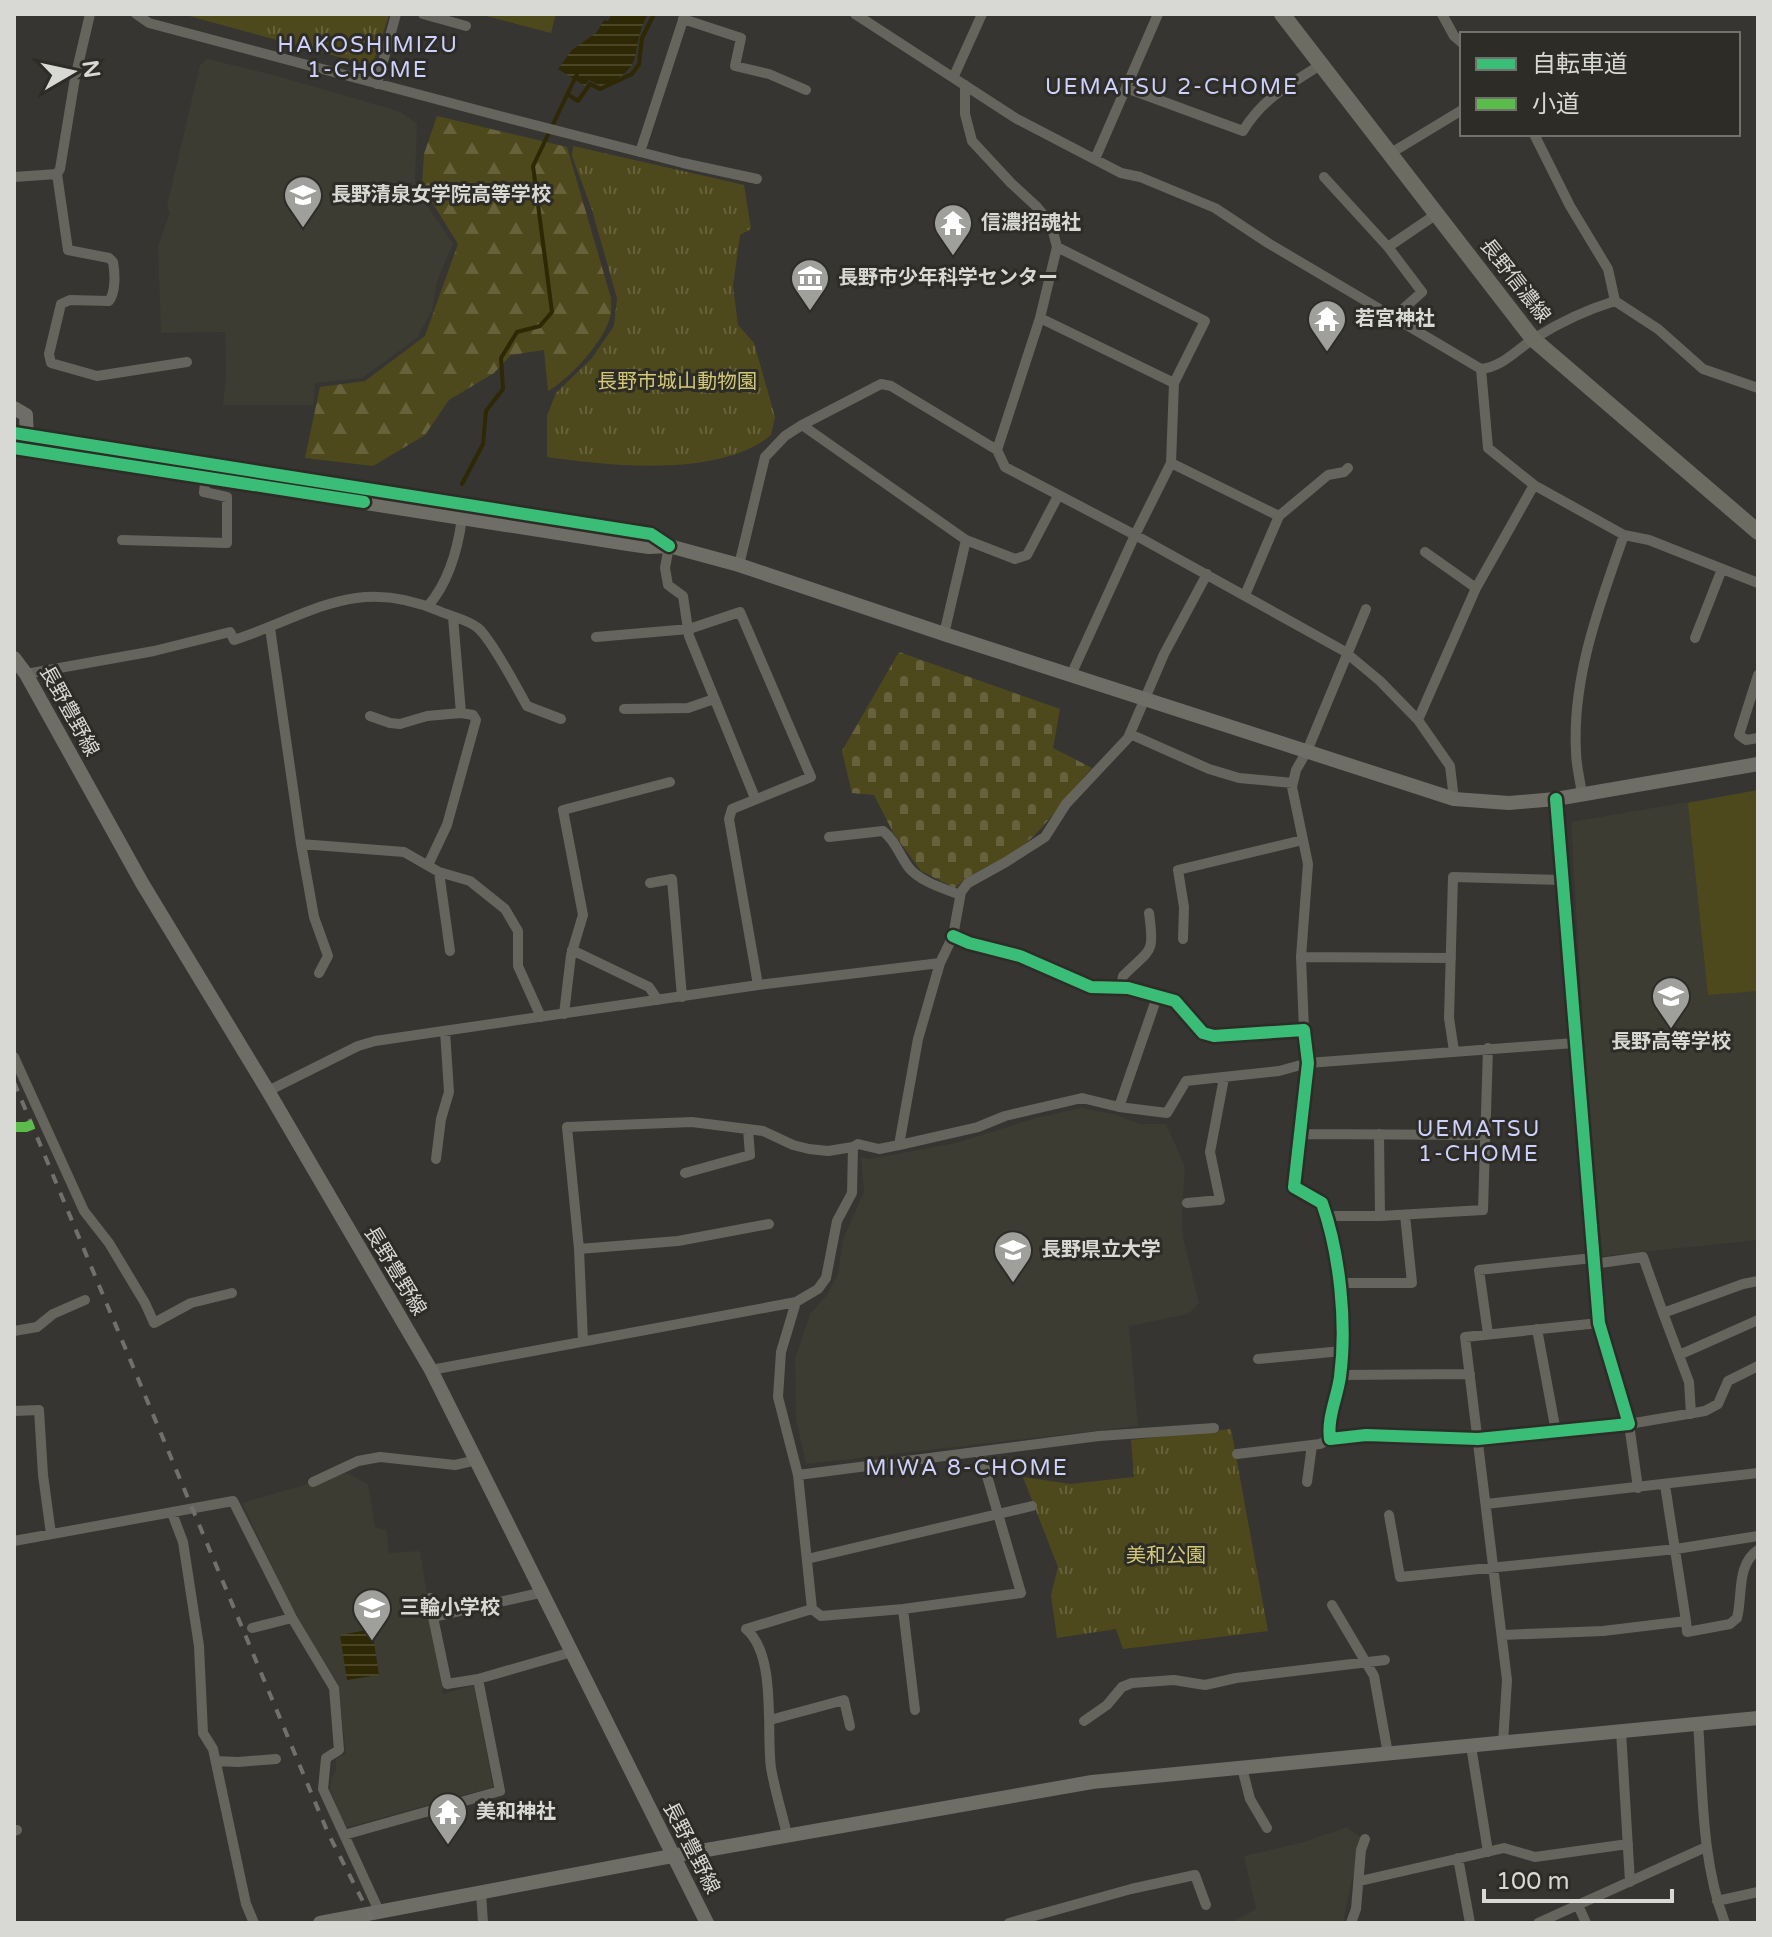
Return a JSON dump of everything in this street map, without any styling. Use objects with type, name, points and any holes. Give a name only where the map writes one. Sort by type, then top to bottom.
[{"type":"main road","name":"長野信濃線","points":[[1282,14],[1533,339],[1758,532]]},
{"type":"street","points":[[90,14],[57,174],[68,250],[109,258],[113,262],[112,296],[109,301],[70,300],[61,304],[49,354],[51,363],[97,376],[187,362]]},
{"type":"street","points":[[136,14],[149,23],[377,84],[757,179]]},
{"type":"street","points":[[377,84],[396,14]]},
{"type":"street","points":[[423,14],[466,26]]},
{"type":"street","points":[[855,14],[1017,119],[1121,173],[1140,177],[1215,208],[1481,369],[1502,362],[1533,339],[1570,318],[1615,301]]},
{"type":"street","points":[[954,76],[982,14]]},
{"type":"street","points":[[1095,159],[1158,14]]},
{"type":"street","points":[[1442,14],[1460,41]]},
{"type":"street","points":[[640,152],[684,16],[741,38],[735,66],[769,74],[806,90]]},
{"type":"street","points":[[1126,88],[1243,131],[1254,112],[1270,96],[1322,64]]},
{"type":"street","points":[[965,85],[965,114],[972,141],[1051,224],[1057,247],[1040,318],[997,450]]},
{"type":"street","points":[[1391,153],[1460,111]]},
{"type":"street","points":[[1535,136],[1570,206],[1608,269],[1615,301],[1658,329],[1703,369],[1758,388]]},
{"type":"street","points":[[14,177],[57,174]]},
{"type":"street","points":[[1324,177],[1388,247],[1422,292],[1394,317]]},
{"type":"street","points":[[1388,247],[1438,213]]},
{"type":"street","points":[[1057,247],[1205,321],[1174,383],[1171,463],[1071,675]]},
{"type":"street","points":[[1040,318],[1174,383]]},
{"type":"street","points":[[1481,369],[1488,448],[1534,485],[1624,535],[1649,540],[1758,583]]},
{"type":"street","points":[[739,565],[765,457],[785,436],[802,425],[881,384],[891,386],[997,450],[1005,467],[1207,574],[1347,653],[1418,720],[1450,766],[1454,799]]},
{"type":"street","points":[[14,408],[26,415],[20,441]]},
{"type":"street","points":[[802,425],[966,540],[1015,559],[1027,555],[1058,496]]},
{"type":"street","points":[[20,441],[206,477],[628,544],[669,546],[739,565],[1454,799],[1496,803],[1556,799],[1758,764]]},
{"type":"street","points":[[20,441],[651,534],[669,546]]},
{"type":"street","points":[[1171,463],[1279,516]]},
{"type":"street","points":[[1245,595],[1279,516],[1328,475],[1344,472],[1348,468]]},
{"type":"street","points":[[122,540],[227,543],[227,497],[204,492],[206,477]]},
{"type":"street","points":[[1418,720],[1476,588],[1534,485]]},
{"type":"street","points":[[428,606],[438,594],[459,542],[462,518]]},
{"type":"street","points":[[1582,794],[1576,751],[1579,697],[1596,612],[1624,535]]},
{"type":"street","points":[[944,634],[966,540]]},
{"type":"street","points":[[669,546],[665,568],[668,585],[683,596],[689,636],[755,798]]},
{"type":"street","points":[[1425,552],[1476,588]]},
{"type":"street","points":[[1695,638],[1722,569]]},
{"type":"street","points":[[899,1145],[918,1039],[940,963],[953,936],[960,895],[968,883],[1045,837],[1066,804],[1130,734],[1164,654],[1207,574]]},
{"type":"street","points":[[18,666],[154,651],[230,632],[234,640],[352,597],[385,595],[428,606],[478,628],[527,706],[561,719]]},
{"type":"street","points":[[1330,1439],[1328,1428],[1342,1351],[1339,1283],[1322,1203],[1294,1187],[1308,1063],[1301,957],[1308,864],[1293,783],[1366,609]]},
{"type":"street","points":[[596,637],[689,629],[740,612],[811,777],[732,809],[729,819],[758,985]]},
{"type":"street","points":[[453,617],[461,713]]},
{"type":"street","points":[[270,628],[301,844],[314,917],[328,956],[319,973]]},
{"type":"street","name":"長野豊野線","points":[[18,666],[142,883],[431,1370],[707,1923]]},
{"type":"street","points":[[1758,675],[1739,735],[1746,740],[1758,738]]},
{"type":"street","points":[[624,709],[688,708],[714,699]]},
{"type":"street","points":[[370,716],[400,724],[427,716],[461,713],[473,715],[476,720],[447,825],[428,865]]},
{"type":"street","points":[[1130,734],[1209,769],[1239,778],[1293,783]]},
{"type":"street","points":[[564,1014],[572,950],[583,915],[563,810],[670,782]]},
{"type":"street","points":[[1556,799],[1599,1323],[1629,1424],[1638,1488]]},
{"type":"street","points":[[829,837],[883,831],[891,837],[910,869],[933,884],[960,895]]},
{"type":"street","points":[[1183,939],[1184,907],[1178,870],[1303,840]]},
{"type":"street","points":[[301,844],[404,852],[439,872],[470,881],[505,909],[518,931],[518,966],[541,1017]]},
{"type":"street","points":[[439,872],[450,951]]},
{"type":"street","points":[[1454,1051],[1449,1018],[1453,877],[1562,880]]},
{"type":"street","points":[[650,883],[672,879],[682,997]]},
{"type":"street","points":[[1121,987],[1123,976],[1146,956],[1154,944],[1149,913]]},
{"type":"street","points":[[953,936],[1020,956],[1091,987],[1121,987],[1175,1001],[1203,1033],[1214,1036],[1304,1030]]},
{"type":"street","points":[[572,950],[649,987],[658,1000]]},
{"type":"street","points":[[1301,957],[1451,958]]},
{"type":"street","points":[[268,1091],[358,1046],[758,985],[940,963]]},
{"type":"street","points":[[1119,1107],[1157,997]]},
{"type":"street","points":[[436,1159],[441,1119],[449,1092],[445,1031]]},
{"type":"street","points":[[583,1341],[579,1249],[567,1127],[692,1122],[763,1131],[809,1149],[828,1151],[858,1144],[879,1149],[978,1127],[1005,1116],[1082,1098],[1119,1107],[1167,1113],[1186,1081],[1279,1071],[1308,1063],[1574,1043]]},
{"type":"street","points":[[1327,1216],[1483,1210],[1488,1048]]},
{"type":"street","points":[[14,1057],[84,1211],[109,1243],[154,1323],[191,1303],[232,1293]]},
{"type":"street","points":[[1187,1203],[1220,1200],[1210,1152],[1224,1078]]},
{"type":"street","points":[[685,1173],[750,1155],[748,1129]]},
{"type":"street","points":[[1300,1134],[1485,1135]]},
{"type":"street","points":[[1379,1134],[1380,1216]]},
{"type":"street","points":[[431,1370],[796,1302],[818,1289],[826,1278],[837,1221],[852,1193],[853,1147]]},
{"type":"street","points":[[1339,1283],[1412,1283],[1405,1215]]},
{"type":"street","points":[[579,1249],[678,1241],[769,1224]]},
{"type":"street","points":[[1488,1334],[1479,1270],[1643,1257],[1689,1382],[1691,1414]]},
{"type":"street","points":[[1663,1313],[1758,1281]]},
{"type":"street","points":[[14,1331],[37,1327],[53,1314],[85,1300]]},
{"type":"street","points":[[796,1302],[781,1352],[778,1397],[798,1475],[812,1609],[821,1616],[903,1609],[1021,1593],[980,1452]]},
{"type":"street","points":[[1679,1355],[1758,1320]]},
{"type":"street","points":[[1503,1743],[1507,1680],[1465,1337],[1599,1323]]},
{"type":"street","points":[[1537,1329],[1556,1432]]},
{"type":"street","points":[[1258,1359],[1342,1351]]},
{"type":"street","points":[[1237,1454],[1366,1435],[1478,1439],[1629,1424],[1691,1414],[1718,1404],[1728,1381],[1758,1366]]},
{"type":"street","points":[[1340,1375],[1470,1374]]},
{"type":"street","points":[[14,1411],[39,1410],[51,1534]]},
{"type":"street","points":[[798,1475],[1099,1436],[1214,1428]]},
{"type":"street","points":[[1307,1482],[1312,1445]]},
{"type":"street","points":[[313,1482],[358,1461],[380,1457],[455,1465],[477,1460]]},
{"type":"street","points":[[1486,1504],[1758,1473]]},
{"type":"street","points":[[1665,1485],[1687,1632],[1730,1624],[1737,1618],[1745,1565],[1758,1550]]},
{"type":"street","points":[[14,1541],[233,1501],[292,1618],[334,1688],[339,1750],[326,1758],[323,1789],[379,1911]]},
{"type":"street","points":[[807,1559],[1032,1506]]},
{"type":"street","points":[[172,1513],[183,1542],[199,1646],[203,1733],[213,1749],[246,1904],[254,1923]]},
{"type":"street","points":[[1389,1515],[1400,1577],[1676,1549],[1758,1536]]},
{"type":"street","points":[[433,1617],[544,1592]]},
{"type":"street","points":[[430,1598],[447,1684],[478,1679],[572,1652]]},
{"type":"street","points":[[1332,1605],[1374,1676],[1388,1754]]},
{"type":"street","points":[[787,1835],[771,1768],[768,1678],[753,1635],[746,1629],[812,1609]]},
{"type":"street","points":[[903,1609],[915,1710]]},
{"type":"street","points":[[252,1628],[292,1618]]},
{"type":"street","points":[[1502,1635],[1603,1631],[1686,1621]]},
{"type":"street","points":[[1084,1721],[1107,1705],[1122,1687],[1132,1683],[1174,1680],[1205,1685],[1236,1678],[1385,1660]]},
{"type":"street","points":[[344,1835],[500,1791],[478,1679]]},
{"type":"street","points":[[770,1720],[844,1700],[850,1726]]},
{"type":"street","points":[[324,1923],[672,1856],[1092,1782],[1758,1718]]},
{"type":"street","points":[[1698,1723],[1706,1847],[1717,1901],[1725,1923]]},
{"type":"street","points":[[1621,1731],[1630,1882]]},
{"type":"street","points":[[1471,1746],[1488,1852]]},
{"type":"street","points":[[216,1761],[276,1759]]},
{"type":"street","points":[[1242,1768],[1250,1799],[1267,1828]]},
{"type":"street","points":[[1351,1923],[1356,1909],[1361,1850],[1365,1839]]},
{"type":"street","points":[[1360,1881],[1504,1848],[1535,1857],[1628,1844]]},
{"type":"street","points":[[1538,1923],[1706,1847]]},
{"type":"street","points":[[1458,1858],[1470,1923]]},
{"type":"street","points":[[1009,1923],[1131,1889],[1195,1875],[1206,1905]]},
{"type":"street","points":[[481,1892],[483,1923]]},
{"type":"street","points":[[1717,1901],[1758,1892]]},
{"type":"street","points":[[1578,1905],[1586,1923]]},
{"type":"shaded area","points":[[612,14],[648,14],[632,65],[626,72],[601,86],[589,80],[585,86],[558,69],[572,50],[596,33]]},
{"type":"shaded area","name":"長野清泉女学院高等学校","points":[[207,59],[401,112],[417,124],[415,181],[424,201],[453,244],[437,281],[432,310],[417,338],[362,378],[315,383],[313,405],[223,405],[225,332],[161,333],[158,245],[170,213],[167,206],[200,65]]},
{"type":"shaded area","name":"長野高等学校","points":[[1758,790],[1758,1240],[1602,1256],[1584,1045],[1571,822]]},
{"type":"shaded area","name":"長野県立大学","points":[[1081,1108],[1114,1114],[1140,1124],[1166,1124],[1185,1167],[1183,1238],[1199,1303],[1188,1314],[1129,1326],[1138,1426],[806,1464],[796,1418],[795,1359],[810,1314],[827,1295],[838,1274],[843,1239],[864,1192],[861,1158],[956,1143],[1036,1118]]},
{"type":"shaded area","name":"三輪小学校","points":[[346,1473],[368,1484],[375,1527],[386,1530],[389,1553],[420,1551],[443,1694],[474,1685],[493,1787],[345,1828],[330,1790],[336,1759],[346,1754],[338,1683],[296,1617],[242,1503]]},
{"type":"shaded area","points":[[372,1629],[379,1675],[347,1680],[340,1635]]},
{"type":"shaded area","points":[[1347,1827],[1361,1838],[1356,1877],[1352,1879],[1343,1923],[1230,1923],[1256,1909],[1244,1856],[1304,1842]]},
{"type":"green space","points":[[182,14],[388,14],[389,15],[372,66]]},
{"type":"green space","points":[[478,14],[556,14],[551,33]]},
{"type":"green space","points":[[437,116],[567,147],[611,298],[611,313],[606,327],[585,359],[548,391],[544,350],[511,355],[494,373],[449,400],[425,435],[373,466],[305,458],[320,387],[365,381],[425,336],[458,244],[422,186],[424,154]]},
{"type":"green space","name":"長野市城山動物園","points":[[573,146],[744,185],[751,229],[740,235],[733,286],[738,325],[754,343],[775,417],[771,435],[749,449],[723,458],[664,466],[547,457],[547,416],[556,393],[592,358],[614,326],[617,298],[592,210],[572,156]]},
{"type":"green space","points":[[899,652],[1060,709],[1053,748],[1092,768],[1020,848],[955,888],[921,871],[894,834],[874,795],[852,793],[842,751]]},
{"type":"green space","points":[[1758,790],[1758,991],[1708,995],[1688,803]]},
{"type":"green space","name":"美和公園","points":[[1231,1429],[1268,1631],[1123,1649],[1116,1629],[1057,1638],[1051,1595],[1058,1567],[1023,1477],[1070,1484],[1134,1477],[1131,1440]]},
{"type":"waterway","points":[[567,94],[578,101],[590,84],[600,89],[632,74],[639,64],[642,38],[654,14]]},
{"type":"waterway","points":[[462,484],[483,444],[486,411],[503,389],[501,358],[517,332],[540,326],[552,312],[533,166],[577,74]]},
{"type":"railway","points":[[14,1082],[328,1833],[374,1923]]},
{"type":"marked path","points":[[14,1127],[26,1127],[42,1121]]},
{"type":"cycle path","points":[[14,433],[651,534],[669,546]]},
{"type":"cycle path","points":[[14,448],[364,502]]},
{"type":"cycle path","points":[[953,936],[1020,956],[1091,987],[1128,988],[1175,1001],[1203,1033],[1214,1036],[1304,1030],[1308,1063],[1294,1187],[1322,1203],[1333,1244],[1342,1312],[1342,1356],[1330,1439],[1366,1435],[1478,1439],[1629,1424],[1599,1323],[1556,799]]},
{"type":"place","name":"長野清泉女学院高等学校","points":[[303,229]]},
{"type":"place","name":"信濃招魂社","points":[[953,257]]},
{"type":"place","name":"長野市少年科学センター","points":[[810,312]]},
{"type":"place","name":"若宮神社","points":[[1327,353]]},
{"type":"place","name":"長野高等学校","points":[[1671,1030]]},
{"type":"place","name":"長野県立大学","points":[[1013,1284]]},
{"type":"place","name":"三輪小学校","points":[[372,1642]]},
{"type":"place","name":"美和神社","points":[[448,1846]]},
{"type":"district","name":"HAKOSHIMIZU 1-CHOME","points":[[368,58]]},
{"type":"district","name":"UEMATSU 2-CHOME","points":[[1172,87]]},
{"type":"district","name":"UEMATSU 1-CHOME","points":[[1479,1142]]},
{"type":"district","name":"MIWA 8-CHOME","points":[[967,1468]]}]
